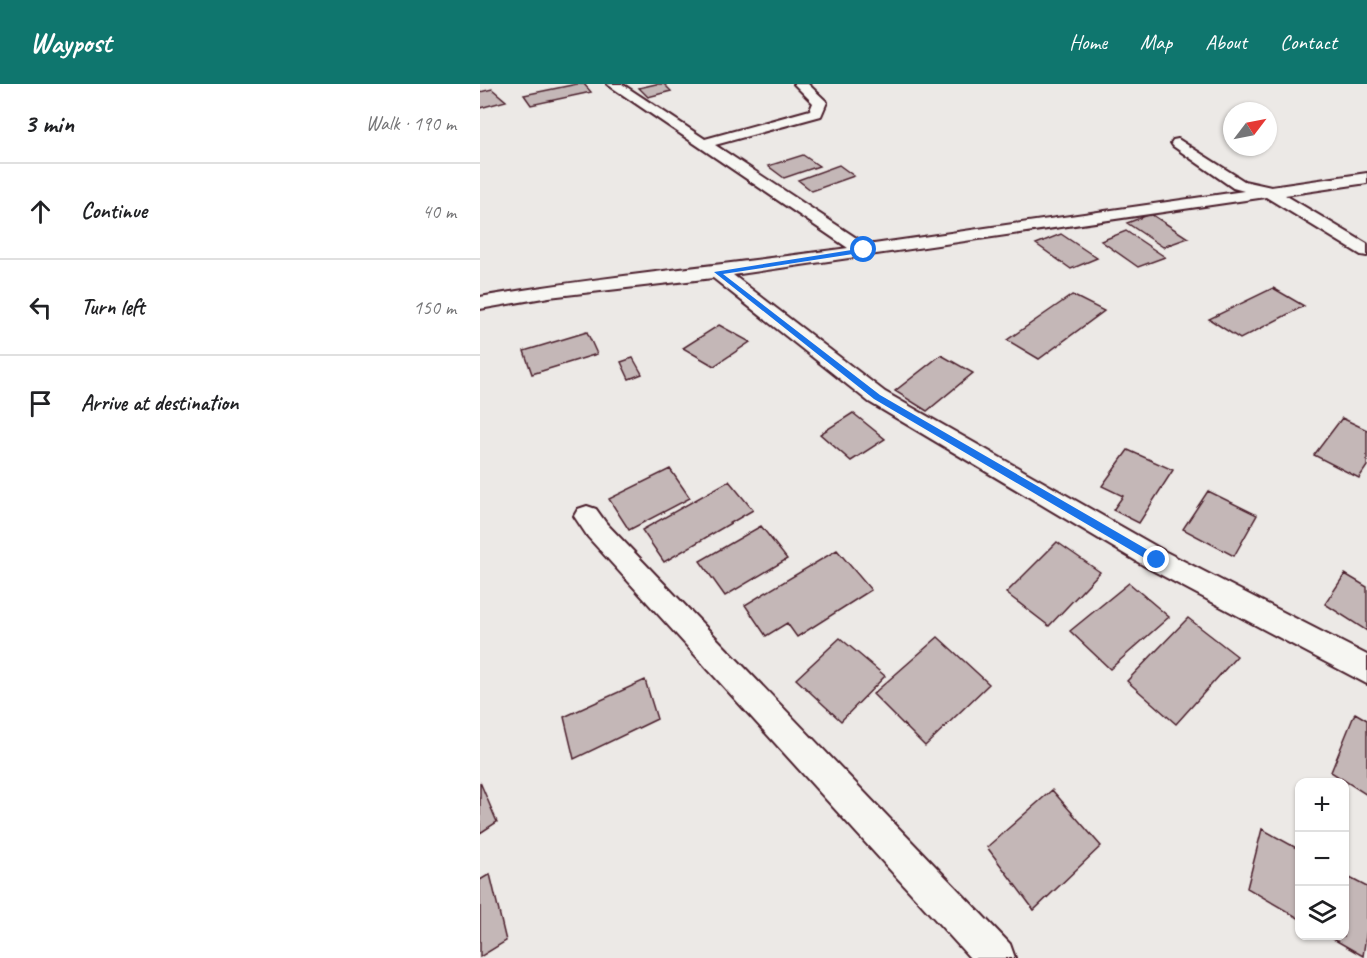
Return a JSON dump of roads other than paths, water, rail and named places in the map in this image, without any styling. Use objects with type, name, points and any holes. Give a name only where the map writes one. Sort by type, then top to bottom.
[{"type":"street","points":[[613,84],[864,250]]},
{"type":"street","points":[[702,144],[816,112],[820,102],[800,84]]},
{"type":"street","points":[[1178,143],[1239,185],[1267,191],[1367,251]]},
{"type":"street","points":[[480,303],[549,291],[717,272],[1367,178]]},
{"type":"street","points":[[717,272],[877,397],[1157,560],[1367,670]]},
{"type":"street","points":[[587,516],[597,530],[996,958]]}]
